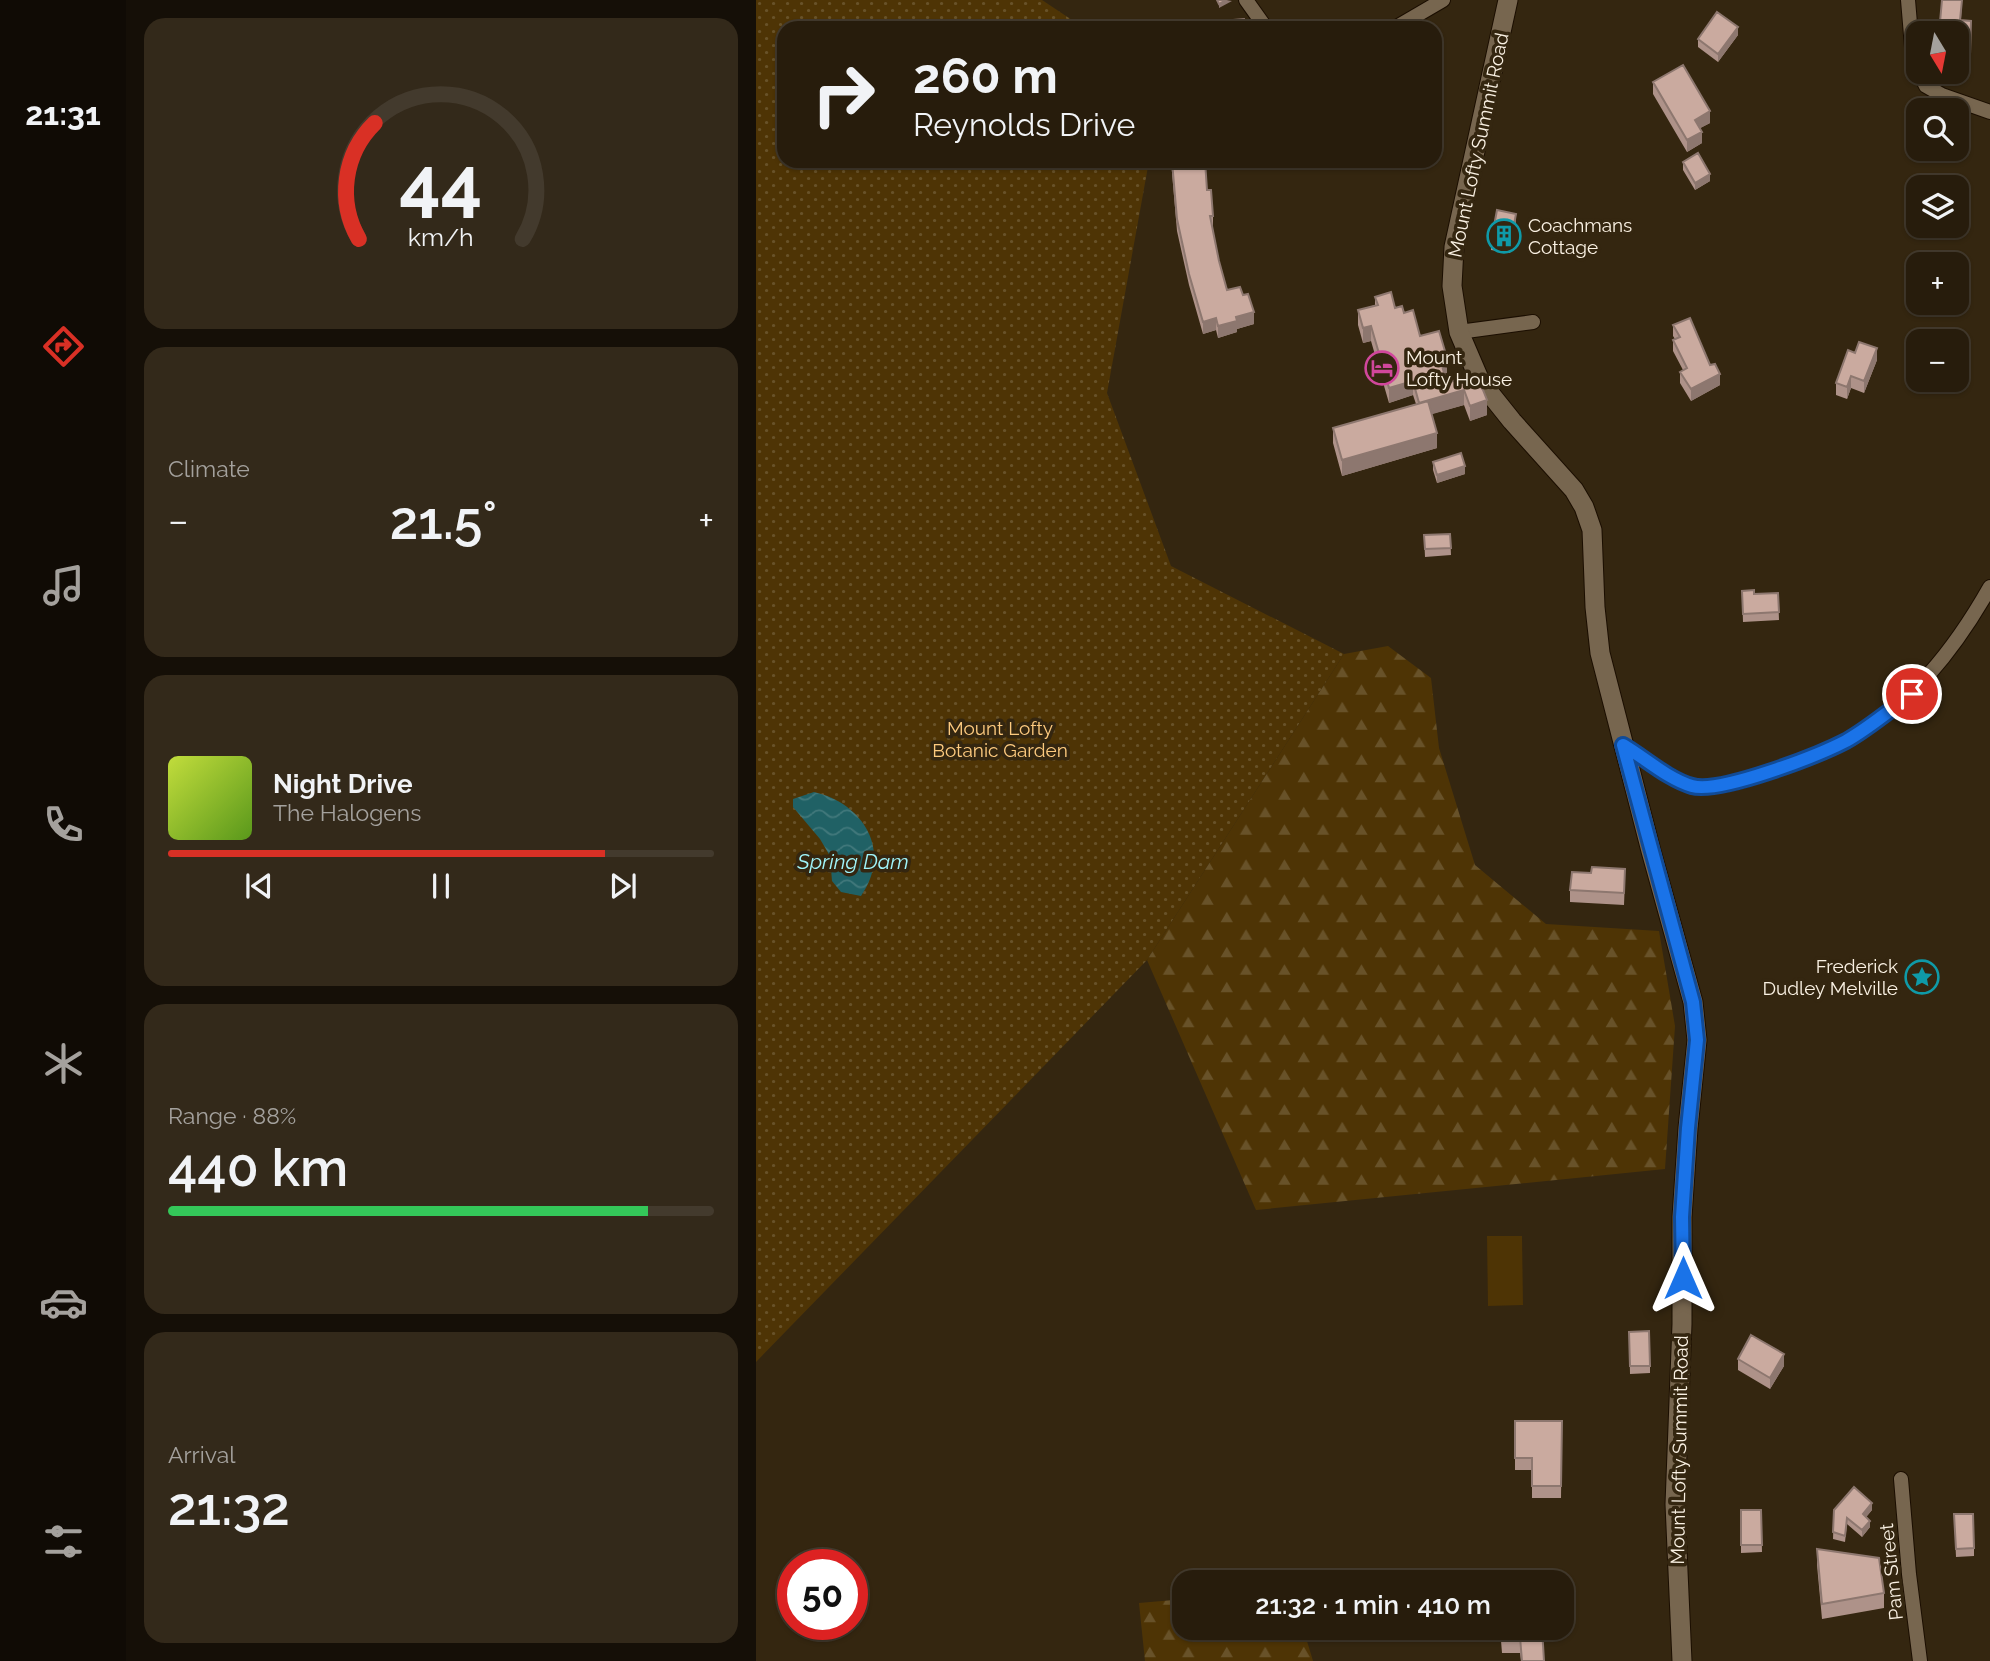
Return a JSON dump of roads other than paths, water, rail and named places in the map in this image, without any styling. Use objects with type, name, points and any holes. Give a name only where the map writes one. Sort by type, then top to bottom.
[{"type":"main road","name":"Mount Lofty Summit Road","points":[[1508,0],[1454,247],[1452,286],[1459,332],[1480,381],[1574,490],[1584,507],[1592,530],[1600,653],[1691,991],[1697,1040],[1682,1217],[1682,1324],[1675,1504],[1682,1661]]},
{"type":"street","points":[[1246,0],[1261,21]]},
{"type":"street","points":[[1407,21],[1443,0]]},
{"type":"street","points":[[1908,0],[1910,21]]},
{"type":"street","points":[[1925,84],[1942,94],[1990,112]]},
{"type":"street","points":[[1459,332],[1533,322]]},
{"type":"street","points":[[1623,745],[1695,787],[1759,776],[1808,758],[1847,741],[1912,694],[1950,652],[1990,587]]},
{"type":"street","name":"Pam Street","points":[[1901,1479],[1920,1661]]},
{"type":"water","name":"Spring Dam","points":[[814,792],[847,807],[868,831],[874,862],[870,879],[861,896],[841,892],[832,881],[830,856],[820,839],[793,807],[793,799]]},
{"type":"place","name":"Coachmans Cottage","points":[[1504,236]]},
{"type":"place","name":"Mount Lofty House","points":[[1382,368]]},
{"type":"place","name":"Frederick Dudley Melville","points":[[1922,977]]},
{"type":"park label","name":"Mount Lofty Botanic Garden","points":[[1000,739]]}]
